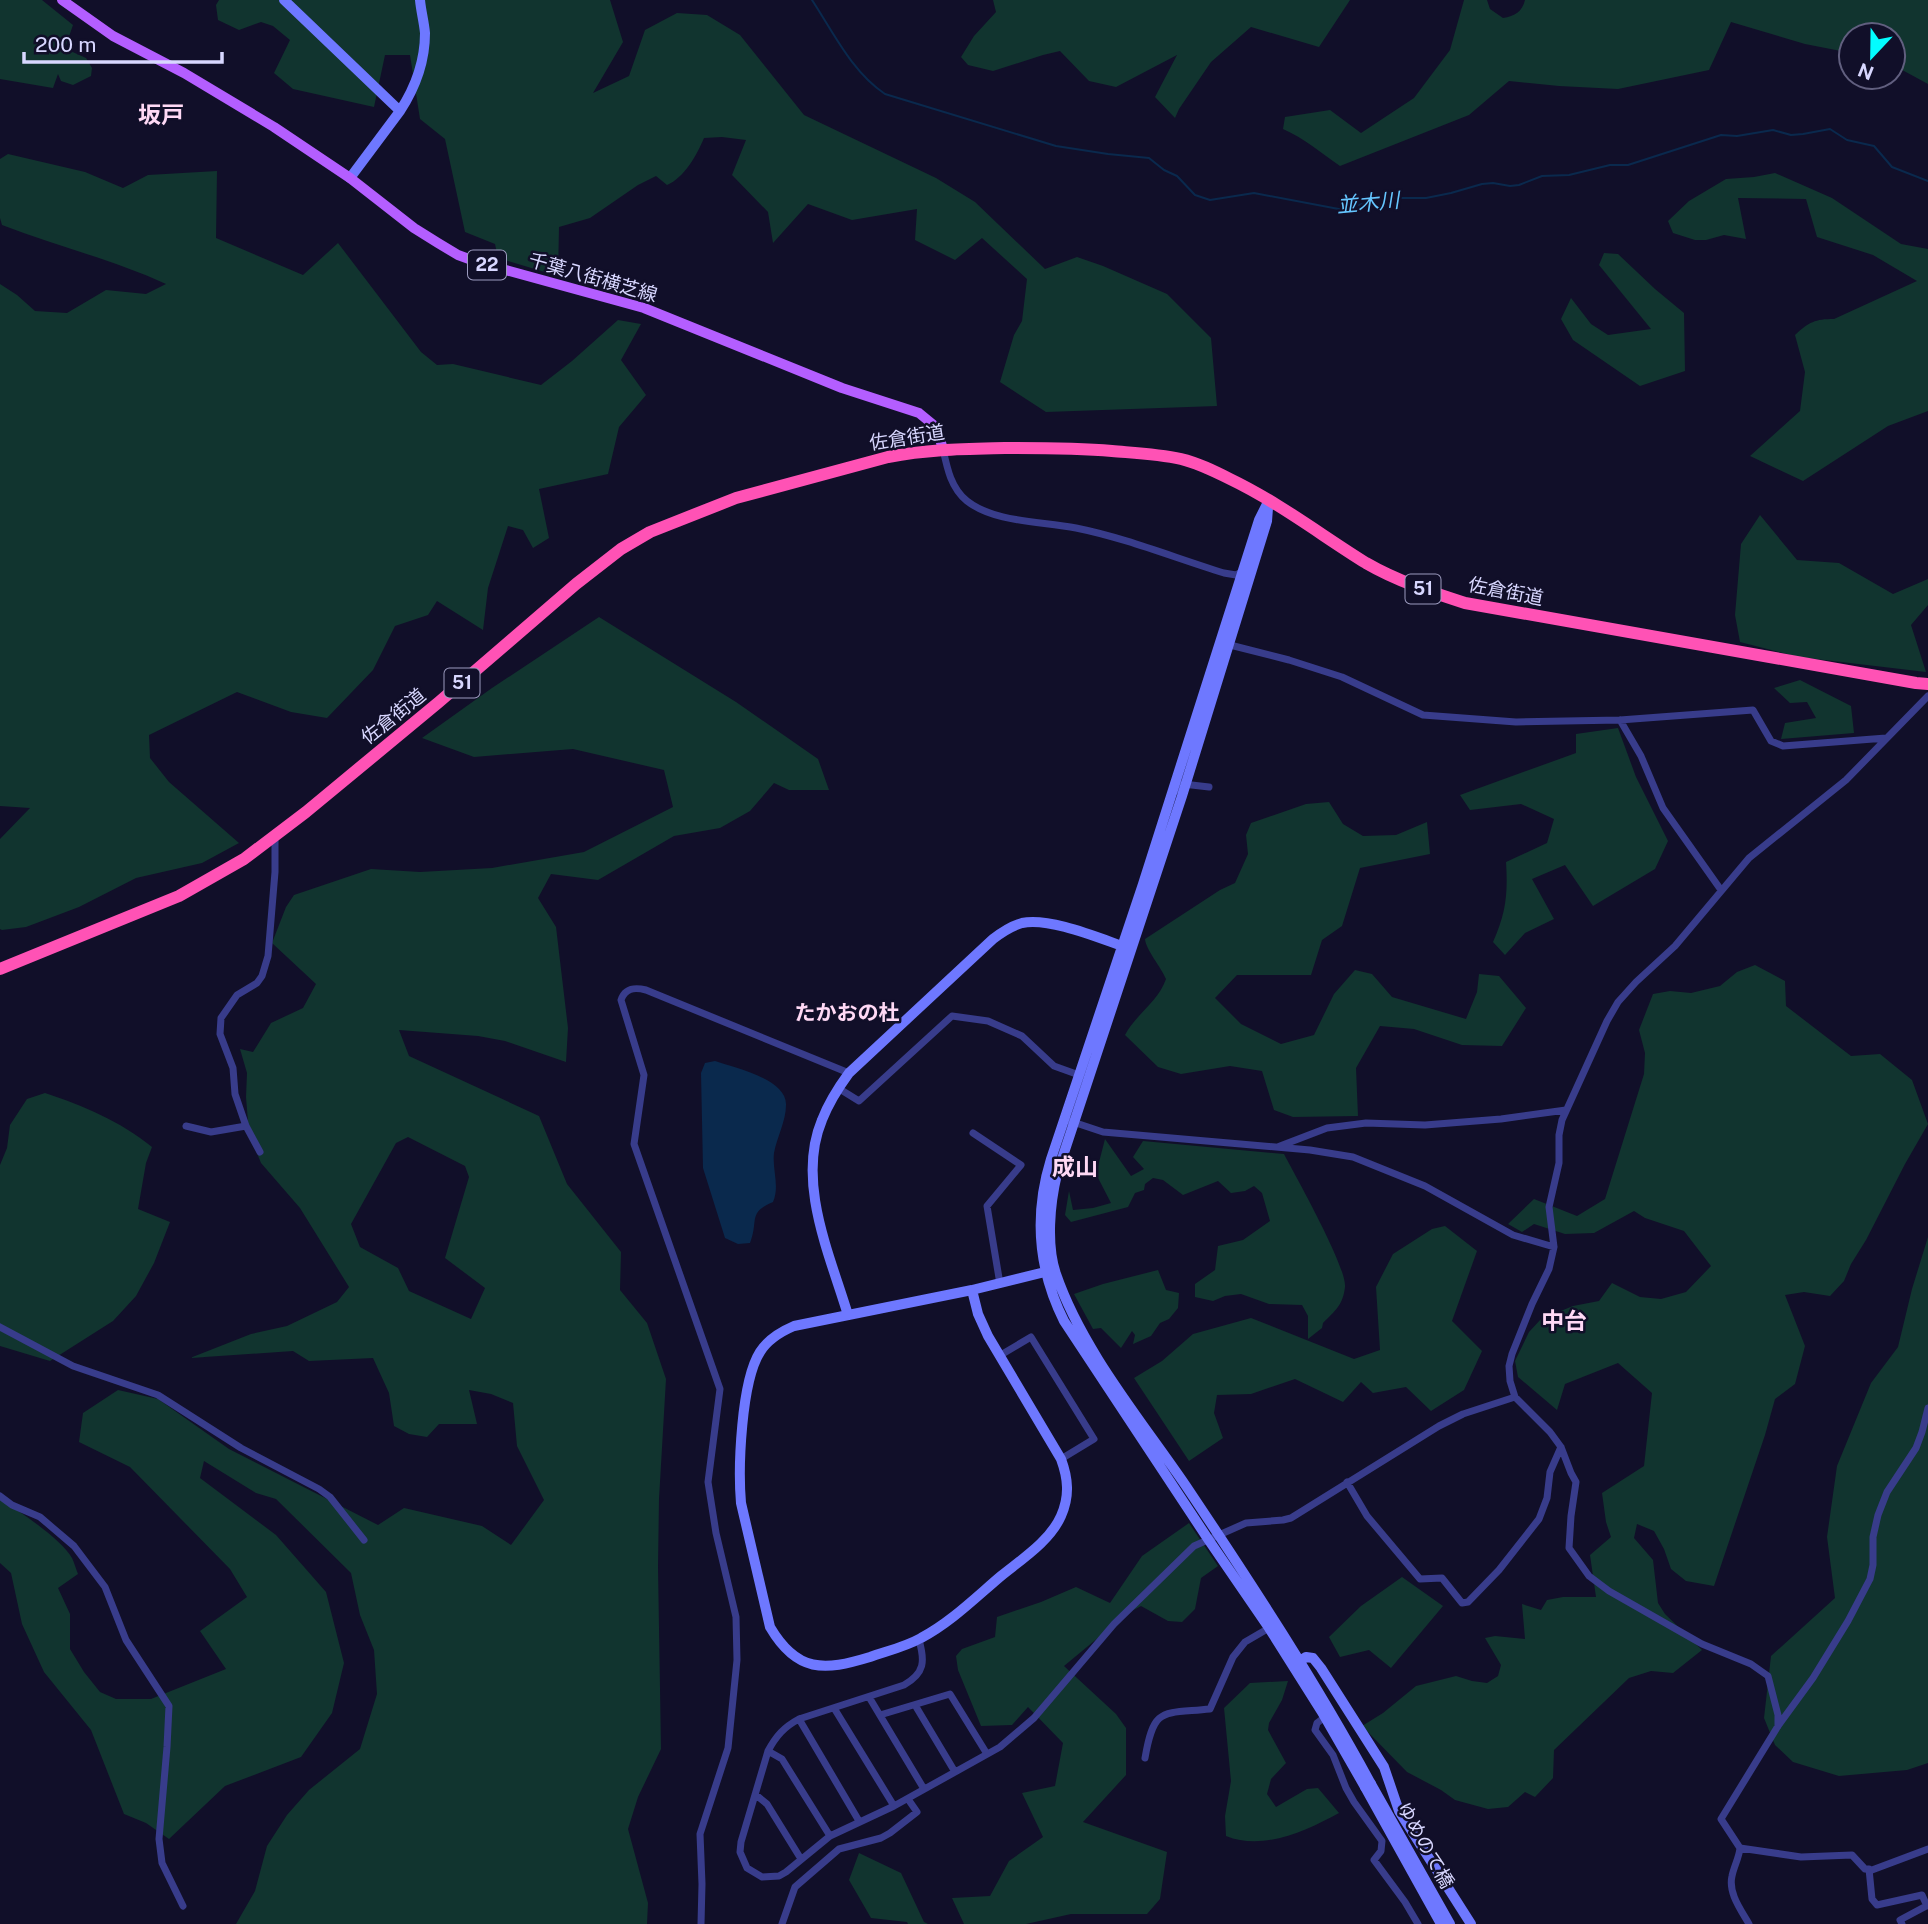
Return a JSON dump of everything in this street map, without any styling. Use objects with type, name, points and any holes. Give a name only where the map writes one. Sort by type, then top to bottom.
[{"type":"highway","name":"佐倉街道","points":[[0,969],[179,895],[244,859],[439,702],[576,584],[641,537],[736,498],[888,457],[943,449],[1055,448],[1164,456],[1193,462],[1269,500],[1388,575],[1465,603],[1810,666],[1928,684]]},
{"type":"main road","name":"千葉八街横芝線","points":[[62,0],[113,36],[184,73],[274,127],[349,178],[414,228],[458,255],[644,308],[842,388],[919,413],[936,428],[943,449]]},
{"type":"street","points":[[284,0],[400,110]]},
{"type":"street","points":[[349,178],[408,99],[420,68],[424,46],[425,30],[420,0]]},
{"type":"street","points":[[943,449],[950,479],[967,501],[984,511],[1076,528],[1224,573],[1236,575],[1243,570]]},
{"type":"street","points":[[1050,1271],[1053,1193],[1057,1174],[1172,793],[1259,520],[1269,500]]},
{"type":"street","points":[[1269,500],[1267,521],[1186,784],[1079,1075],[1045,1178],[1040,1211],[1040,1240],[1050,1271],[1101,1363],[1368,1785]]},
{"type":"street","points":[[1224,573],[1232,578],[1236,591]]},
{"type":"street","points":[[1215,657],[1224,647],[1230,645],[1289,660],[1342,677],[1423,715],[1516,722],[1620,720],[1753,710],[1770,741],[1783,746],[1886,738]]},
{"type":"street","points":[[1778,1726],[1777,1706],[1768,1676],[1751,1664],[1702,1644],[1609,1591],[1589,1576],[1569,1548],[1576,1482],[1561,1447],[1550,1432],[1514,1398],[1509,1366],[1532,1304],[1549,1269],[1554,1247],[1549,1208],[1559,1163],[1562,1120],[1618,1002],[1675,946],[1749,858],[1846,780],[1928,696]]},
{"type":"street","points":[[1620,720],[1641,756],[1663,808],[1721,890]]},
{"type":"street","points":[[1172,793],[1183,784],[1209,787]]},
{"type":"street","points":[[260,1152],[246,1126],[235,1094],[233,1068],[220,1034],[221,1018],[237,995],[257,983],[268,956],[275,836]]},
{"type":"street","points":[[848,1315],[816,1209],[811,1173],[820,1122],[849,1073],[1006,929],[1022,923],[1053,924],[1127,948]]},
{"type":"street","points":[[701,1924],[700,1834],[728,1748],[737,1660],[736,1617],[716,1533],[708,1482],[720,1389],[634,1144],[645,1075],[621,1000],[629,989],[646,990],[849,1073]]},
{"type":"street","points":[[838,1088],[859,1101],[951,1016],[988,1021],[1022,1036],[1054,1066],[1079,1075]]},
{"type":"street","points":[[1276,1147],[1327,1128],[1366,1124],[1425,1125],[1566,1110]]},
{"type":"street","points":[[1061,1128],[1068,1121],[1074,1121],[1103,1132],[1310,1150],[1353,1157],[1425,1186],[1513,1235],[1554,1247]]},
{"type":"street","points":[[186,1126],[211,1132],[246,1126]]},
{"type":"street","points":[[973,1133],[1021,1165],[988,1206],[1000,1284]]},
{"type":"street","points":[[972,1290],[978,1314],[999,1356],[1061,1459],[1068,1479],[1068,1492],[1062,1514],[1048,1536],[953,1618],[919,1640],[842,1666],[808,1663],[791,1655],[779,1643],[770,1627],[741,1503],[739,1472],[748,1385],[760,1351],[769,1340],[794,1326],[1000,1284],[1050,1271]]},
{"type":"street","points":[[0,1327],[73,1366],[159,1395],[241,1448],[319,1489],[335,1503],[364,1540]]},
{"type":"street","points":[[999,1356],[1031,1337],[1094,1439],[1061,1459]]},
{"type":"street","points":[[919,1640],[923,1662],[918,1675],[904,1685],[799,1718],[776,1737],[768,1751],[741,1842],[740,1852],[747,1868],[771,1878],[786,1872],[830,1836],[908,1799],[1000,1746],[1034,1718],[1114,1624],[1195,1546],[1246,1523],[1291,1518],[1439,1426],[1463,1414],[1514,1398]]},
{"type":"street","points":[[1749,1924],[1731,1889],[1740,1848],[1721,1819],[1778,1726],[1813,1678],[1870,1579],[1878,1515],[1887,1492],[1916,1448],[1928,1408]]},
{"type":"street","points":[[1347,1482],[1367,1516],[1420,1579],[1442,1578],[1462,1603],[1468,1602],[1499,1570],[1539,1519],[1547,1498],[1550,1472],[1561,1447]]},
{"type":"street","points":[[0,1496],[12,1505],[40,1517],[74,1546],[105,1587],[126,1640],[169,1706],[160,1854],[183,1906]]},
{"type":"street","points":[[1213,1537],[1300,1661],[1341,1727],[1368,1785]]},
{"type":"street","points":[[1145,1758],[1149,1734],[1155,1721],[1161,1715],[1169,1713],[1210,1709],[1233,1657],[1245,1642],[1269,1628]]},
{"type":"street","points":[[1300,1661],[1306,1657],[1313,1658],[1321,1668],[1384,1766],[1397,1805],[1471,1924]]},
{"type":"street","points":[[880,1716],[950,1694],[987,1754]]},
{"type":"street","points":[[869,1697],[925,1790]]},
{"type":"street","points":[[915,1705],[955,1772]]},
{"type":"street","points":[[834,1708],[894,1806]]},
{"type":"street","points":[[1325,1717],[1317,1723],[1315,1730],[1333,1755],[1354,1802],[1382,1840],[1381,1851],[1374,1860],[1418,1924]]},
{"type":"street","points":[[799,1718],[859,1821]]},
{"type":"street","points":[[768,1751],[782,1759],[830,1836]]},
{"type":"street","name":"ゆめのて橋","points":[[1368,1785],[1441,1924]]},
{"type":"street","name":"ゆめのて橋","points":[[1368,1785],[1450,1924]]},
{"type":"street","points":[[756,1795],[767,1804],[801,1859]]},
{"type":"street","points":[[782,1924],[795,1887],[839,1849],[890,1833],[916,1812],[908,1799]]},
{"type":"street","points":[[1382,1840],[1408,1824]]},
{"type":"street","points":[[1740,1848],[1801,1857],[1852,1854],[1865,1869],[1872,1870],[1928,1849]]},
{"type":"street","points":[[1869,1869],[1872,1899],[1877,1905],[1922,1895],[1928,1905],[1900,1920],[1902,1924]]},
{"type":"green space","points":[[0,0],[42,0],[73,25],[64,51],[66,49],[86,58],[92,68],[91,76],[73,85],[61,81],[58,74],[53,88],[0,79]]},
{"type":"green space","points":[[219,0],[610,0],[623,42],[593,93],[629,76],[645,30],[677,13],[707,15],[740,35],[804,115],[936,178],[975,202],[1045,269],[1077,257],[1167,294],[1211,338],[1217,406],[1046,412],[1000,382],[1014,335],[1022,321],[1027,279],[982,238],[955,260],[915,240],[917,209],[852,220],[808,204],[773,243],[768,212],[732,175],[746,140],[704,138],[689,165],[673,182],[667,185],[656,176],[590,218],[559,227],[558,276],[498,258],[495,244],[465,232],[445,139],[420,119],[410,55],[385,55],[374,107],[293,89],[274,73],[290,40],[273,26],[261,22],[239,30],[218,20],[216,5]]},
{"type":"green space","points":[[993,0],[1350,0],[1319,47],[1251,27],[1211,62],[1175,118],[1155,97],[1177,55],[1116,87],[1089,81],[1060,51],[993,71],[968,65],[961,57],[974,36],[996,12]]},
{"type":"green space","points":[[1464,0],[1487,0],[1490,9],[1503,18],[1517,13],[1525,0],[1928,0],[1928,84],[1907,73],[1907,21],[1837,21],[1837,50],[1805,44],[1731,22],[1709,70],[1618,89],[1509,81],[1469,115],[1340,166],[1283,129],[1285,117],[1330,110],[1361,133],[1414,98],[1450,50]]},
{"type":"green space","points":[[8,154],[85,172],[123,188],[148,175],[217,171],[216,238],[303,275],[338,243],[421,352],[437,365],[453,364],[541,385],[618,320],[641,324],[621,360],[646,395],[619,427],[608,474],[539,489],[549,538],[533,548],[523,530],[508,526],[488,588],[483,630],[437,601],[428,615],[395,626],[373,670],[327,718],[291,712],[237,692],[149,735],[150,758],[169,782],[239,843],[202,863],[136,878],[79,907],[26,927],[2,930],[0,839],[30,808],[0,806],[0,284],[35,311],[67,313],[106,290],[146,294],[166,284],[2,225],[0,159]]},
{"type":"green space","points":[[1775,173],[1832,198],[1901,244],[1928,249],[1928,411],[1888,426],[1803,481],[1750,456],[1800,411],[1805,372],[1795,335],[1813,322],[1834,319],[1917,281],[1873,255],[1817,237],[1806,199],[1738,198],[1746,239],[1724,235],[1695,240],[1673,233],[1668,221],[1689,201],[1726,179]]},
{"type":"green space","points":[[1604,253],[1618,254],[1684,313],[1685,371],[1640,386],[1573,340],[1561,319],[1571,298],[1591,324],[1608,335],[1651,329],[1599,265]]},
{"type":"green space","points":[[1760,515],[1797,560],[1839,563],[1893,594],[1928,579],[1928,605],[1911,625],[1926,672],[1799,657],[1740,642],[1735,615],[1741,544]]},
{"type":"green space","points":[[599,617],[736,702],[818,759],[829,790],[789,790],[774,783],[750,811],[720,828],[674,836],[598,880],[551,874],[538,898],[556,927],[568,1028],[566,1062],[505,1041],[478,1036],[399,1030],[409,1056],[539,1116],[567,1184],[621,1252],[620,1290],[647,1323],[666,1379],[658,1567],[661,1749],[638,1797],[628,1829],[648,1903],[647,1924],[236,1924],[255,1891],[267,1846],[287,1815],[309,1790],[360,1749],[377,1694],[374,1650],[360,1615],[351,1573],[276,1499],[256,1493],[204,1461],[200,1478],[276,1535],[326,1592],[344,1663],[332,1713],[301,1757],[225,1786],[169,1839],[146,1823],[124,1814],[91,1730],[44,1672],[22,1624],[11,1573],[0,1563],[0,1500],[50,1534],[72,1558],[78,1574],[58,1588],[70,1614],[70,1649],[84,1672],[100,1692],[116,1699],[151,1699],[226,1669],[200,1631],[247,1597],[230,1569],[130,1467],[79,1442],[83,1413],[118,1390],[158,1399],[229,1449],[378,1525],[404,1508],[482,1526],[511,1545],[544,1500],[517,1446],[513,1403],[491,1394],[469,1390],[477,1424],[439,1424],[427,1437],[409,1434],[394,1426],[389,1393],[373,1358],[309,1361],[293,1351],[190,1358],[251,1334],[287,1326],[337,1302],[349,1287],[300,1208],[261,1163],[249,1134],[247,1073],[240,1049],[253,1052],[271,1023],[303,1008],[316,984],[272,943],[286,907],[294,895],[371,869],[420,872],[492,868],[584,852],[673,807],[664,770],[573,749],[474,757],[422,738]],"holes":[[[408,1137],[465,1166],[469,1177],[445,1258],[485,1288],[471,1319],[409,1291],[398,1268],[360,1247],[351,1224],[396,1143]]]},
{"type":"green space","points":[[1800,680],[1851,706],[1854,733],[1781,739],[1785,723],[1816,718],[1807,702],[1790,703],[1774,688]]},
{"type":"green space","points":[[1618,728],[1636,777],[1668,841],[1655,869],[1593,906],[1565,865],[1532,879],[1554,919],[1525,933],[1505,955],[1493,942],[1505,903],[1506,862],[1547,843],[1554,819],[1521,804],[1470,810],[1460,795],[1576,753],[1576,734]]},
{"type":"green space","points":[[1329,802],[1343,824],[1363,836],[1396,835],[1427,822],[1430,854],[1360,868],[1342,926],[1322,940],[1311,975],[1237,975],[1215,998],[1241,1024],[1281,1044],[1314,1035],[1334,994],[1355,970],[1372,974],[1392,997],[1466,1019],[1477,992],[1479,974],[1499,976],[1526,1008],[1502,1046],[1462,1045],[1414,1029],[1380,1026],[1356,1068],[1358,1116],[1293,1117],[1274,1110],[1262,1071],[1230,1066],[1181,1074],[1158,1067],[1125,1035],[1158,995],[1166,979],[1145,939],[1235,883],[1248,854],[1246,835],[1251,823],[1306,804]]},
{"type":"green space","points":[[1755,965],[1785,981],[1786,1006],[1851,1056],[1880,1054],[1912,1080],[1928,1124],[1844,1281],[1830,1296],[1804,1292],[1785,1295],[1805,1346],[1795,1384],[1775,1399],[1714,1586],[1686,1581],[1671,1569],[1654,1531],[1637,1524],[1634,1538],[1653,1560],[1658,1603],[1665,1614],[1702,1650],[1673,1673],[1651,1671],[1629,1678],[1554,1750],[1553,1778],[1535,1797],[1525,1792],[1508,1807],[1488,1809],[1455,1800],[1407,1772],[1362,1726],[1416,1686],[1456,1676],[1487,1683],[1498,1676],[1501,1665],[1485,1638],[1495,1636],[1525,1639],[1522,1604],[1541,1610],[1547,1600],[1596,1597],[1590,1555],[1611,1537],[1602,1493],[1644,1466],[1652,1393],[1618,1363],[1565,1384],[1557,1410],[1518,1377],[1515,1361],[1529,1332],[1541,1319],[1573,1306],[1599,1301],[1612,1283],[1640,1297],[1661,1299],[1686,1292],[1711,1266],[1684,1231],[1645,1218],[1634,1211],[1594,1233],[1565,1234],[1534,1224],[1522,1232],[1508,1224],[1534,1199],[1577,1216],[1605,1199],[1644,1074],[1645,1053],[1639,1030],[1653,994],[1670,991],[1691,993],[1720,986],[1737,972]]},
{"type":"green space","points":[[45,1093],[101,1115],[152,1147],[146,1163],[138,1209],[170,1222],[154,1263],[136,1296],[113,1321],[50,1361],[0,1346],[0,1165],[7,1148],[10,1125],[27,1099]]},
{"type":"green space","points":[[1105,1139],[1131,1176],[1144,1169],[1133,1157],[1143,1141],[1284,1154],[1330,1242],[1343,1276],[1345,1287],[1342,1299],[1322,1328],[1308,1339],[1308,1316],[1302,1305],[1269,1304],[1241,1294],[1213,1301],[1195,1297],[1195,1284],[1215,1270],[1218,1246],[1243,1240],[1270,1221],[1262,1193],[1254,1186],[1245,1191],[1231,1193],[1218,1181],[1183,1195],[1163,1180],[1153,1178],[1145,1184],[1144,1190],[1135,1193],[1128,1207],[1071,1222],[1065,1215],[1069,1191],[1073,1210],[1111,1203],[1096,1174]]},
{"type":"green space","points":[[1445,1226],[1477,1251],[1452,1321],[1482,1351],[1464,1390],[1431,1411],[1406,1387],[1373,1393],[1361,1382],[1343,1402],[1295,1379],[1251,1394],[1217,1395],[1214,1413],[1223,1438],[1189,1461],[1134,1378],[1162,1361],[1193,1334],[1251,1318],[1354,1359],[1380,1350],[1376,1287],[1393,1254],[1432,1229]]},
{"type":"green space","points":[[1928,1237],[1928,1763],[1907,1770],[1839,1776],[1793,1762],[1775,1745],[1764,1718],[1771,1656],[1835,1598],[1827,1537],[1837,1466],[1871,1383],[1898,1347]]},
{"type":"green space","points":[[1158,1270],[1166,1290],[1179,1293],[1178,1308],[1169,1319],[1160,1323],[1151,1336],[1133,1344],[1135,1335],[1132,1331],[1121,1348],[1101,1328],[1093,1329],[1074,1294]]},
{"type":"green space","points":[[1189,1523],[1218,1566],[1201,1578],[1195,1609],[1182,1622],[1168,1621],[1141,1606],[1128,1613],[1064,1666],[1116,1714],[1126,1728],[1126,1775],[1083,1822],[1167,1852],[1160,1899],[1147,1914],[1071,1914],[1026,1924],[964,1924],[952,1898],[990,1896],[1009,1861],[1043,1837],[1022,1793],[1055,1786],[1063,1743],[1028,1707],[1012,1725],[981,1726],[958,1670],[956,1656],[962,1649],[995,1637],[997,1617],[1076,1587],[1110,1603],[1142,1556]]},
{"type":"green space","points":[[1402,1577],[1443,1606],[1391,1668],[1369,1650],[1340,1657],[1329,1637],[1361,1606]]},
{"type":"green space","points":[[1288,1681],[1268,1730],[1286,1763],[1271,1779],[1267,1794],[1276,1807],[1307,1789],[1318,1788],[1339,1813],[1284,1837],[1255,1841],[1226,1836],[1225,1816],[1231,1781],[1224,1708],[1250,1683]]},
{"type":"green space","points":[[859,1853],[901,1873],[924,1922],[928,1924],[871,1918],[849,1880]]},
{"type":"water","points":[[715,1061],[769,1081],[784,1096],[786,1105],[774,1153],[775,1196],[773,1202],[757,1214],[750,1243],[738,1244],[725,1238],[703,1168],[701,1073],[705,1063]]},
{"type":"waterway","name":"並木川","points":[[812,0],[853,63],[885,94],[1056,146],[1149,158],[1177,176],[1195,195],[1210,200],[1254,193],[1344,210],[1374,200],[1426,198],[1482,184],[1519,185],[1542,176],[1569,175],[1610,165],[1628,165],[1721,135],[1737,136],[1773,130],[1791,135],[1830,129],[1847,140],[1874,146],[1892,167],[1928,181]]},
{"type":"district","name":"坂戸","points":[[161,115]]},
{"type":"district","name":"たかおの杜","points":[[847,1013]]},
{"type":"district","name":"成山","points":[[1075,1167]]},
{"type":"district","name":"中台","points":[[1564,1321]]}]
